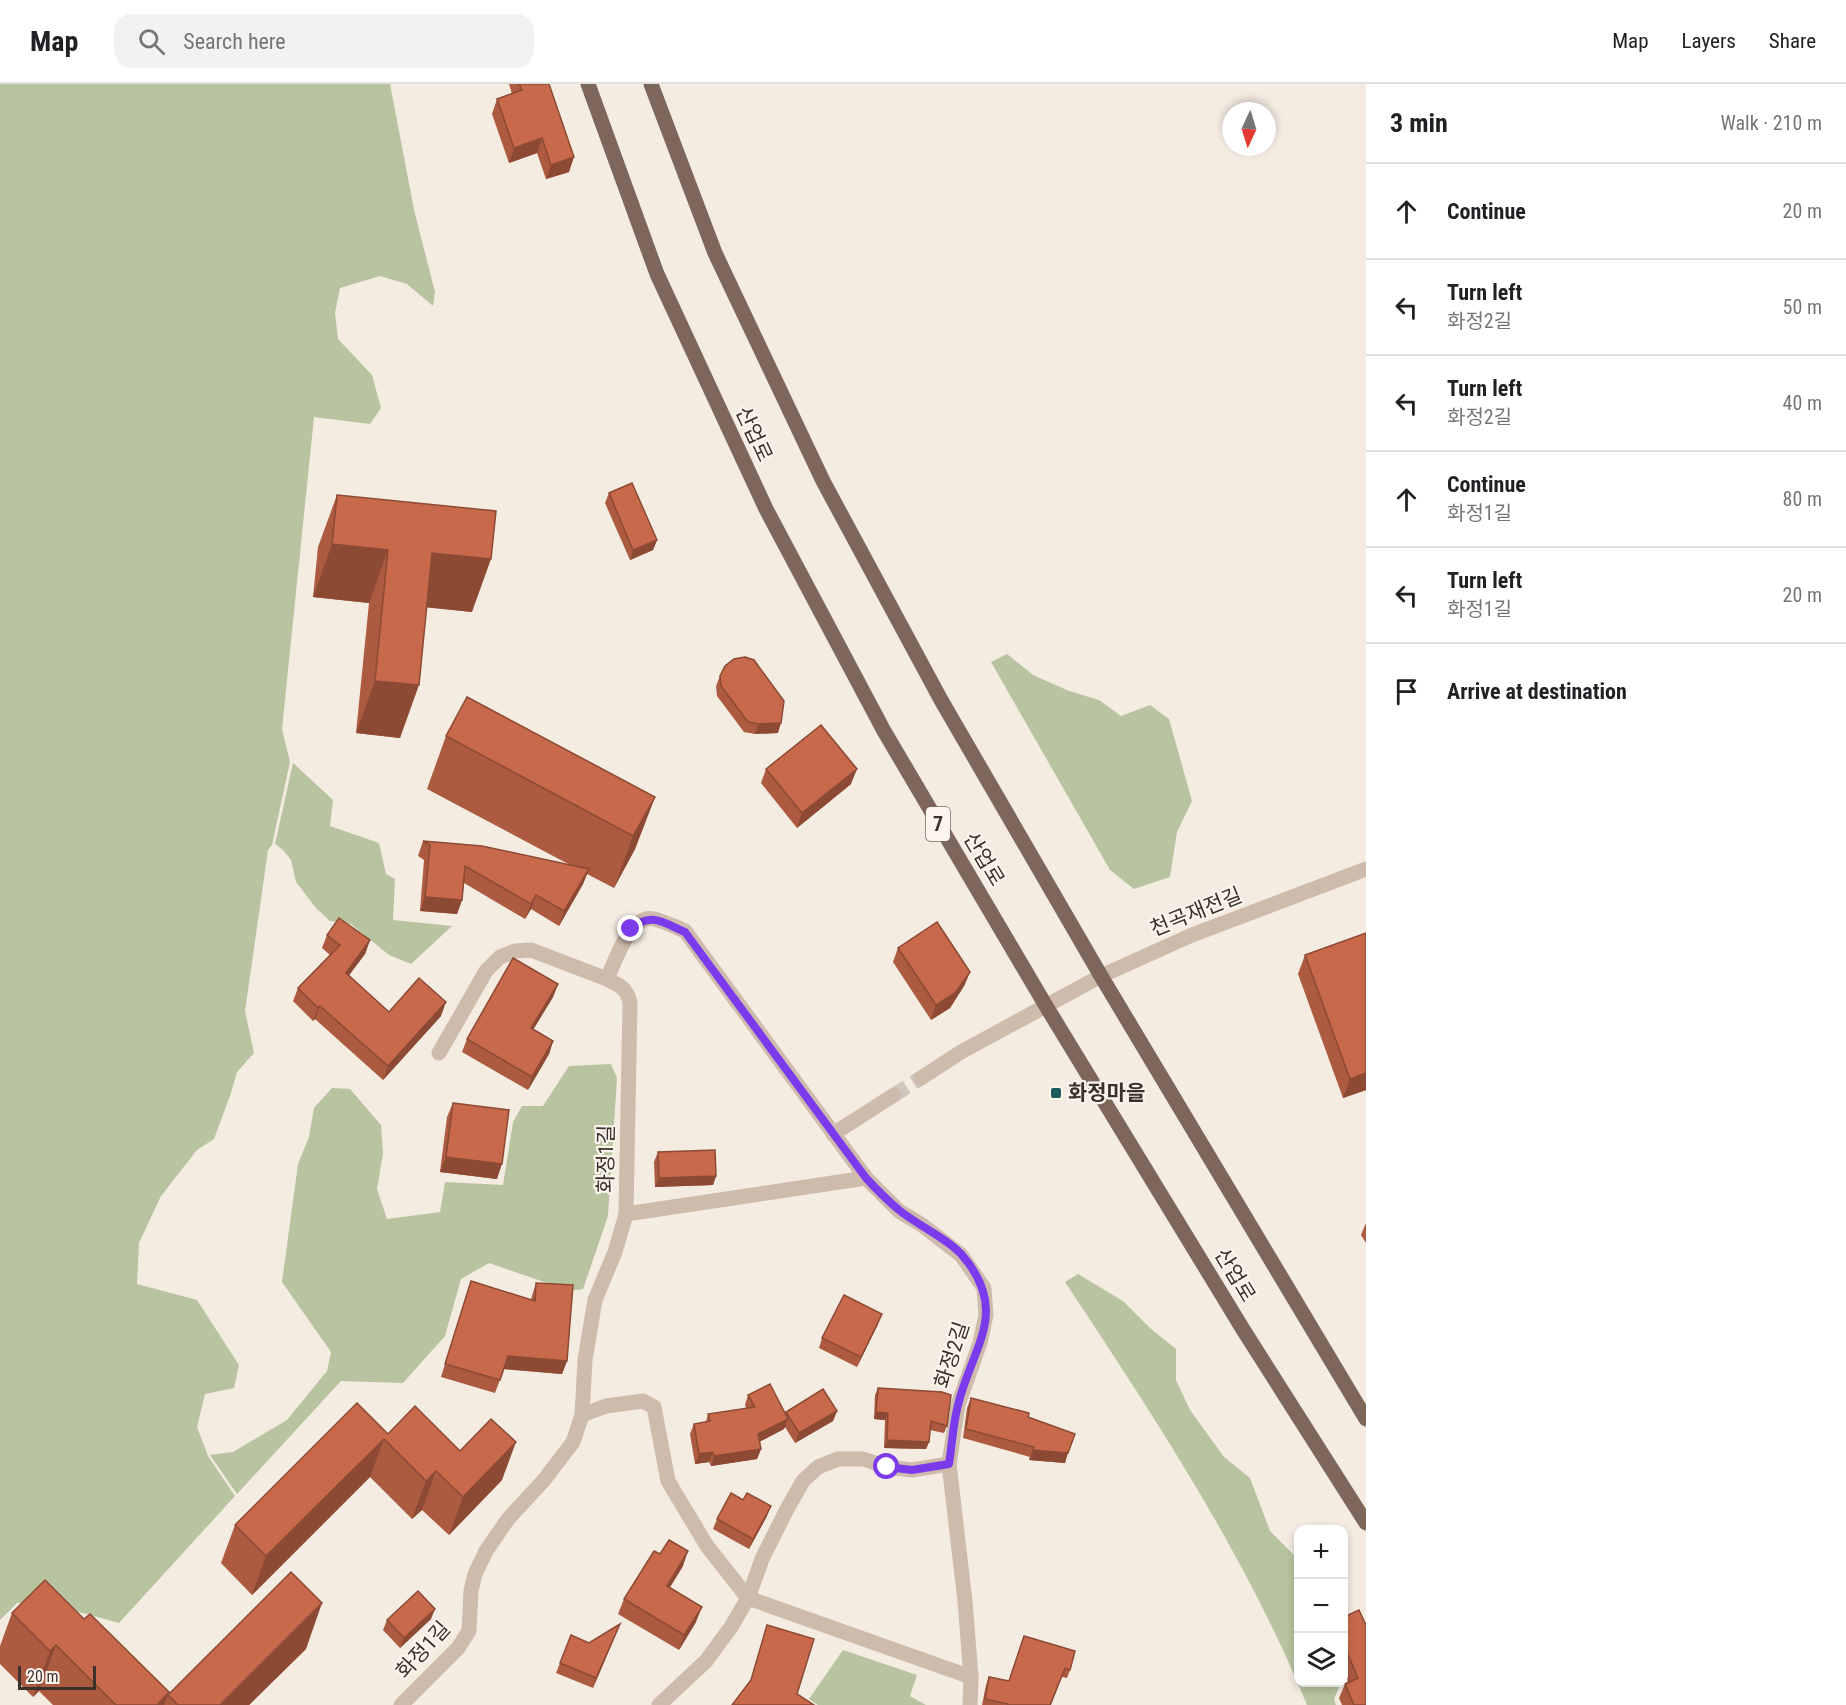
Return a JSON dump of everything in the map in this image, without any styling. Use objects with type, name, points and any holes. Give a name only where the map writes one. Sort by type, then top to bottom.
[{"type":"main road","name":"산업로","points":[[588,84],[657,274],[766,509],[884,731],[1046,1006],[1244,1331],[1366,1523]]},
{"type":"main road","name":"산업로","points":[[651,84],[715,253],[823,482],[941,700],[1101,976],[1366,1419]]},
{"type":"street","name":"천곡재전길","points":[[921,1078],[961,1052],[1101,976],[1192,935],[1366,869]]},
{"type":"street","points":[[607,979],[631,929],[641,920],[653,918],[685,932],[866,1178],[626,1214]]},
{"type":"street","name":"화정1길","points":[[401,1705],[458,1648],[469,1631],[471,1591],[475,1574],[486,1551],[508,1519],[544,1480],[573,1442],[582,1415],[585,1360],[595,1300],[615,1252],[626,1214],[630,1003],[628,994],[624,987],[607,979],[531,950],[515,951],[500,957],[486,971],[439,1053]]},
{"type":"street","points":[[833,1134],[894,1095]]},
{"type":"street","name":"화정2길","points":[[866,1178],[900,1211],[962,1255],[984,1288],[986,1315],[980,1343],[958,1405],[949,1464],[965,1601],[971,1677],[970,1705]]},
{"type":"street","points":[[582,1415],[606,1406],[643,1401],[654,1407],[668,1481],[707,1546],[748,1599],[971,1677]]},
{"type":"street","points":[[659,1705],[706,1661],[731,1627],[748,1599],[762,1559],[787,1509],[803,1481],[818,1467],[838,1459],[864,1459],[887,1467],[912,1470],[949,1464]]},
{"type":"green space","points":[[0,84],[390,84],[414,210],[435,292],[433,306],[407,284],[380,276],[340,288],[335,313],[338,339],[372,375],[381,408],[370,424],[314,417],[282,729],[290,762],[272,845],[268,850],[245,1011],[254,1053],[237,1072],[214,1139],[197,1150],[161,1196],[139,1243],[137,1284],[197,1300],[239,1365],[234,1388],[205,1394],[197,1427],[208,1456],[235,1496],[119,1623],[46,1603],[17,1603],[0,1620]]},
{"type":"green space","points":[[1007,654],[1033,675],[1069,691],[1099,700],[1121,716],[1150,705],[1169,719],[1192,801],[1177,832],[1170,877],[1134,889],[1110,870],[991,662]]},
{"type":"green space","points":[[293,763],[333,800],[330,826],[379,843],[386,874],[395,879],[393,920],[452,926],[411,964],[389,955],[351,924],[330,921],[316,908],[296,882],[291,860],[275,844]]},
{"type":"green space","points":[[611,1064],[617,1078],[608,1216],[583,1289],[570,1291],[489,1263],[461,1279],[445,1336],[403,1383],[341,1381],[237,1494],[210,1455],[233,1452],[287,1420],[327,1371],[331,1352],[282,1282],[298,1164],[309,1137],[314,1108],[332,1088],[350,1089],[381,1125],[383,1153],[377,1189],[387,1219],[440,1212],[445,1182],[503,1185],[513,1122],[522,1106],[543,1106],[569,1066]]},
{"type":"green space","points":[[1078,1274],[1123,1301],[1150,1328],[1176,1349],[1176,1380],[1190,1410],[1224,1457],[1250,1478],[1270,1531],[1294,1555],[1294,1676],[1256,1594],[1227,1541],[1165,1436],[1065,1282]]},
{"type":"green space","points":[[843,1650],[917,1675],[910,1696],[926,1705],[818,1705],[809,1699]]},
{"type":"green space","points":[[1299,1687],[1339,1687],[1334,1699],[1336,1705],[1307,1705]]},
{"type":"building","points":[[519,84],[549,84],[574,157],[551,165],[542,138],[514,148],[497,99],[522,90]]},
{"type":"building","points":[[632,483],[657,540],[633,550],[609,493]]},
{"type":"building","points":[[337,495],[496,511],[491,559],[432,553],[419,685],[375,681],[388,550],[332,544]]},
{"type":"building","points":[[745,657],[754,660],[784,701],[781,723],[748,722],[721,686],[720,676],[725,666],[734,659]]},
{"type":"building","points":[[467,697],[655,797],[633,836],[446,736]]},
{"type":"building","points":[[821,725],[857,769],[802,813],[766,769]]},
{"type":"building","points":[[423,841],[482,846],[589,869],[564,911],[536,895],[531,904],[465,866],[462,900],[425,897],[430,845]]},
{"type":"building","points":[[339,918],[370,940],[346,973],[389,1012],[419,978],[446,1002],[388,1066],[320,1006],[318,1008],[298,988],[340,945],[327,935]]},
{"type":"building","points":[[937,922],[970,972],[955,993],[936,1005],[898,948]]},
{"type":"building","points":[[1366,933],[1366,1073],[1350,1079],[1305,955]]},
{"type":"building","points":[[513,958],[558,984],[531,1028],[553,1041],[532,1077],[467,1039]]},
{"type":"building","points":[[453,1103],[509,1110],[502,1164],[446,1157]]},
{"type":"building","points":[[715,1150],[716,1176],[659,1178],[658,1152]]},
{"type":"building","points":[[471,1281],[535,1301],[536,1283],[573,1285],[567,1361],[508,1356],[500,1380],[445,1364]]},
{"type":"building","points":[[844,1295],[882,1314],[861,1357],[822,1338]]},
{"type":"building","points":[[770,1384],[788,1419],[758,1434],[761,1449],[714,1456],[713,1452],[699,1454],[694,1424],[710,1421],[708,1414],[755,1407],[748,1395]]},
{"type":"building","points":[[878,1388],[942,1392],[951,1395],[947,1426],[931,1421],[929,1442],[887,1440],[888,1413],[876,1412]]},
{"type":"building","points":[[823,1389],[837,1411],[799,1433],[786,1412]]},
{"type":"building","points":[[971,1398],[1029,1413],[1028,1417],[1075,1434],[1068,1453],[1033,1450],[1034,1447],[966,1429]]},
{"type":"building","points":[[357,1403],[388,1434],[415,1406],[460,1451],[491,1419],[516,1442],[463,1497],[436,1471],[426,1481],[384,1439],[266,1556],[235,1525]]},
{"type":"building","points":[[731,1493],[743,1500],[747,1493],[771,1506],[753,1539],[717,1519]]},
{"type":"building","points":[[669,1540],[688,1551],[667,1586],[702,1607],[684,1635],[624,1599],[654,1551],[660,1554]]},
{"type":"building","points":[[291,1572],[322,1603],[220,1705],[178,1705],[168,1695]]},
{"type":"building","points":[[45,1580],[84,1619],[90,1614],[169,1692],[157,1705],[116,1705],[56,1645],[50,1651],[12,1613]]},
{"type":"building","points":[[418,1591],[435,1609],[404,1638],[387,1620]]},
{"type":"building","points":[[1359,1610],[1366,1625],[1366,1705],[1354,1705],[1346,1687],[1348,1683],[1358,1678],[1348,1654],[1348,1615]]},
{"type":"building","points":[[620,1624],[596,1678],[560,1663],[571,1635],[589,1643]]},
{"type":"building","points":[[767,1625],[814,1639],[797,1694],[814,1705],[732,1705],[751,1680]]},
{"type":"building","points":[[1024,1636],[1075,1651],[1070,1670],[1065,1668],[1050,1705],[1008,1705],[985,1699],[989,1677],[1009,1681]]},
{"type":"tunnel","points":[[894,1095],[921,1078]]},
{"type":"place","name":"화정마을","points":[[1056,1093]]},
{"type":"route","points":[[631,929],[641,920],[653,918],[685,932],[866,1178],[900,1211],[962,1255],[984,1288],[986,1315],[980,1343],[958,1405],[949,1464],[912,1470],[887,1467]]}]
